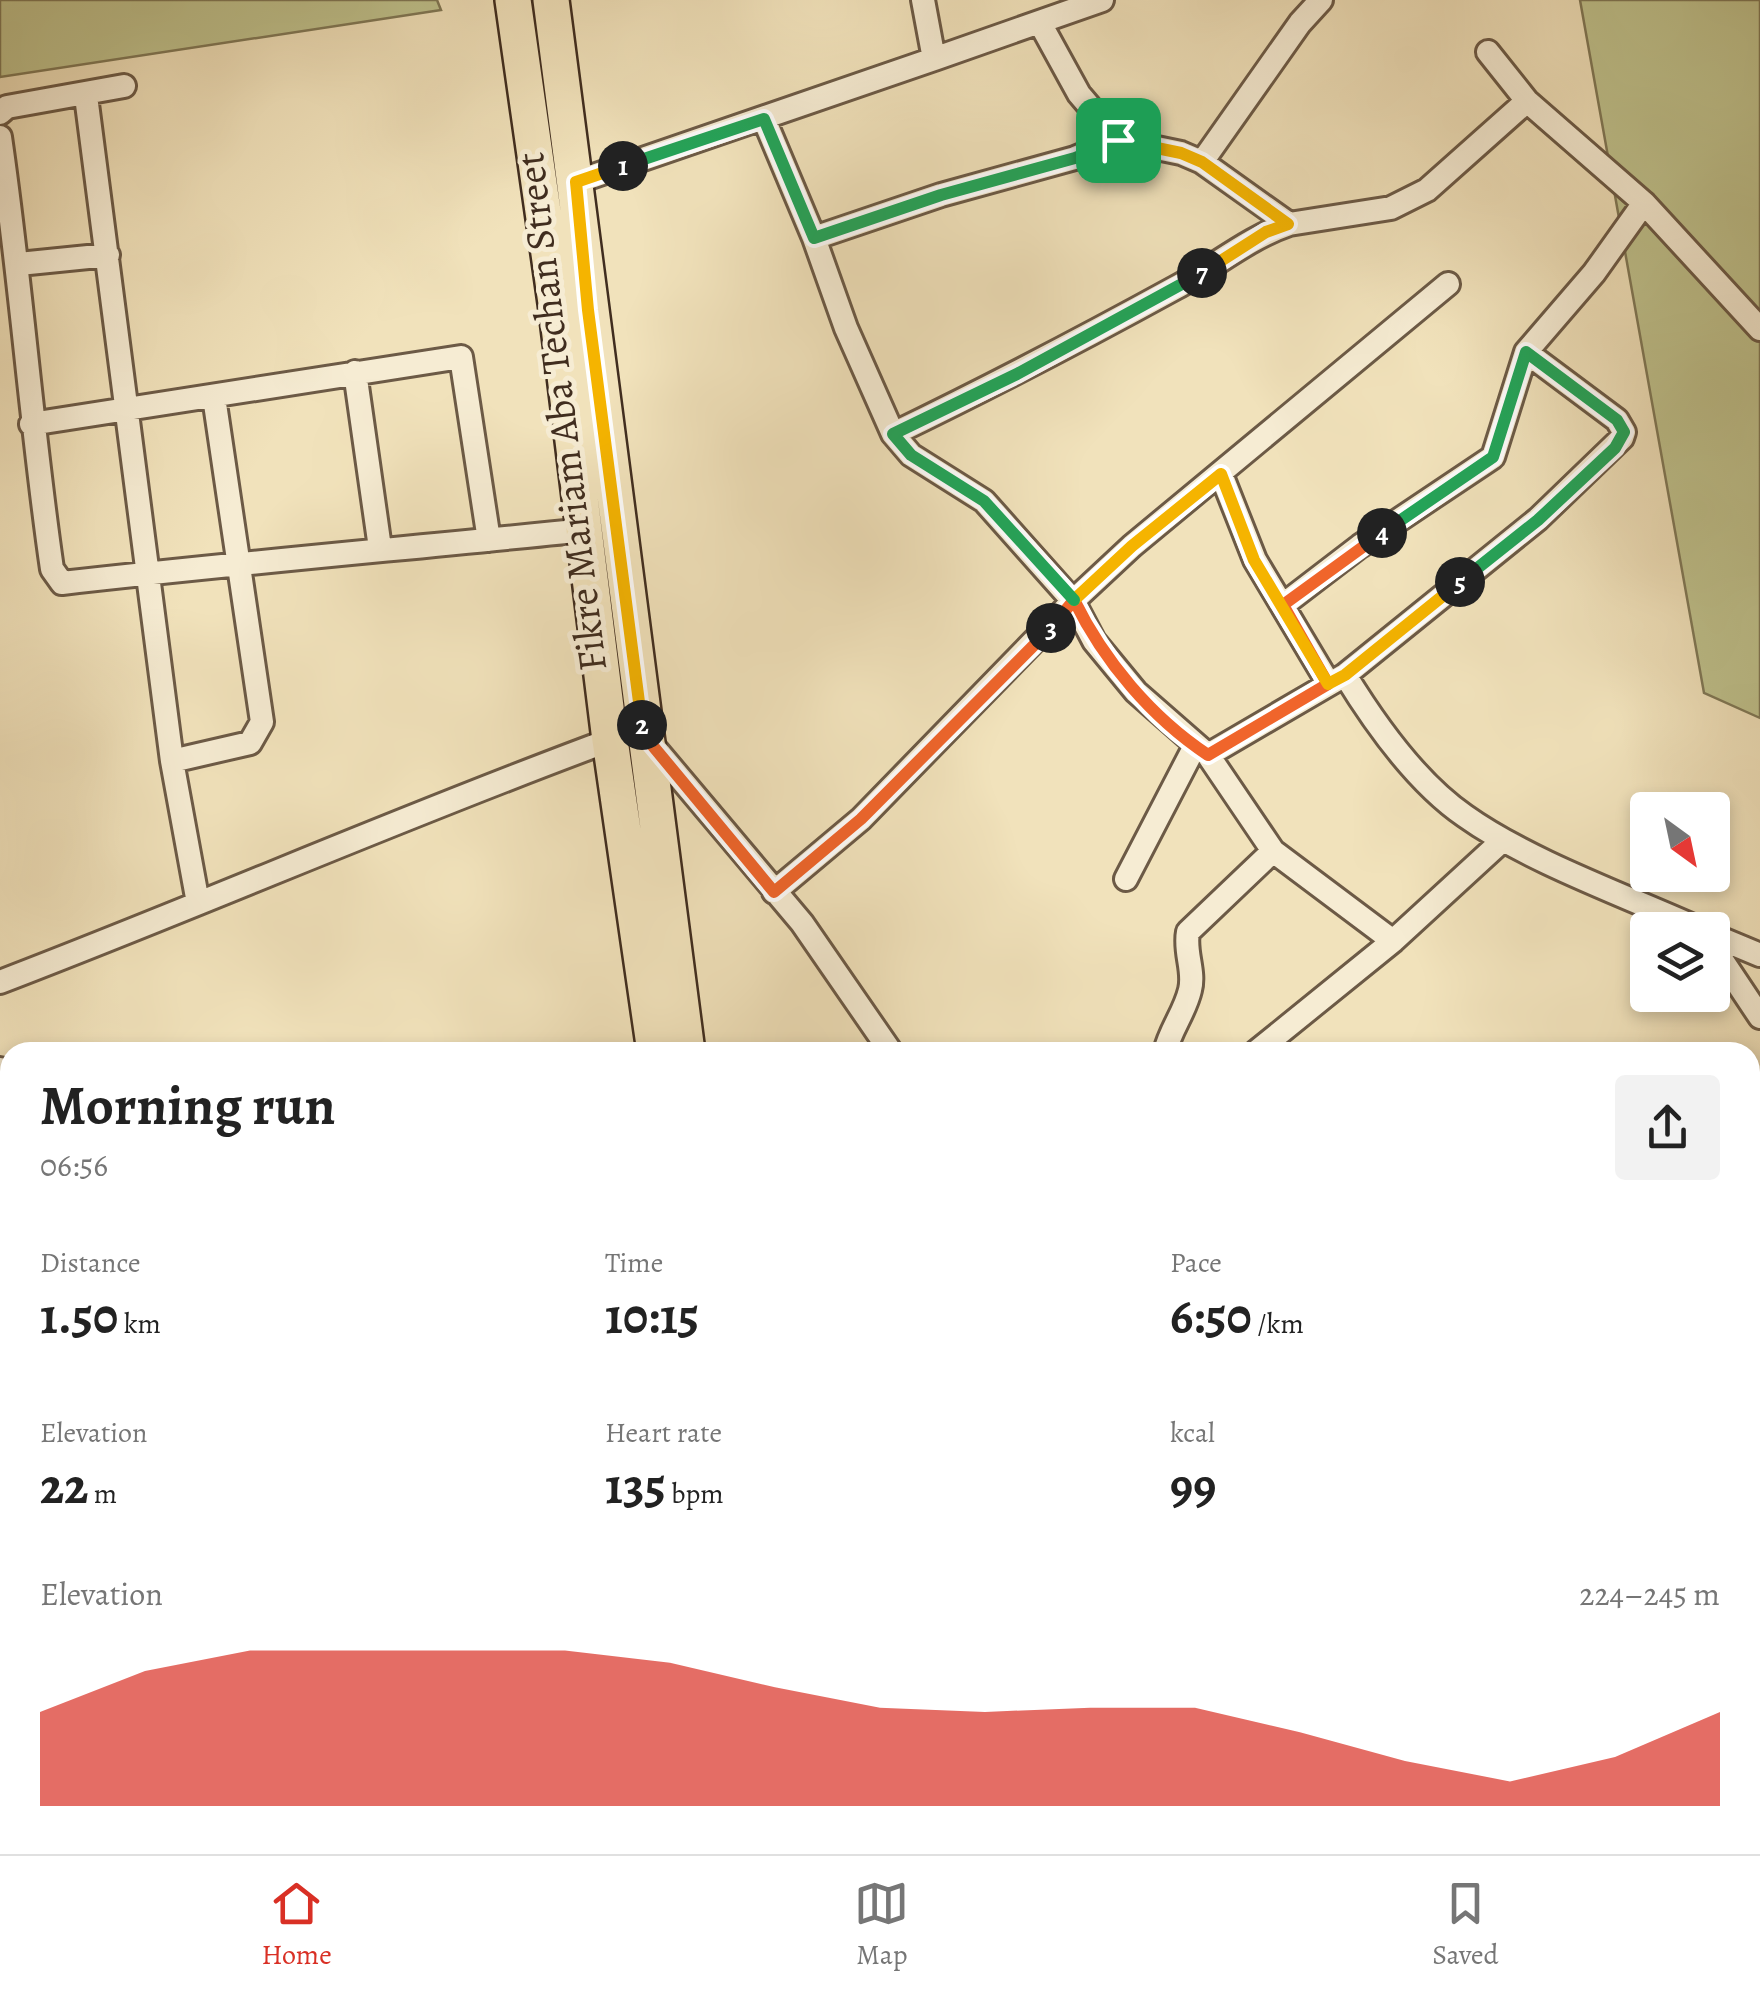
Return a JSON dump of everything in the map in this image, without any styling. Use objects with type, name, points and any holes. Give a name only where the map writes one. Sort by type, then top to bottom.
[{"type":"main road","name":"Fikre Mariam Aba Techan Street","points":[[513,0],[585,530],[686,1042]]},
{"type":"main road","name":"Fikre Mariam Aba Techan Street","points":[[551,0],[576,182],[654,1042]]},
{"type":"street","points":[[923,0],[934,58]]},
{"type":"street","points":[[576,182],[1102,0]]},
{"type":"street","points":[[1202,162],[1300,23],[1322,0]]},
{"type":"street","points":[[1040,23],[1079,94],[1118,140]]},
{"type":"street","points":[[1488,52],[1527,101],[1644,203],[1760,329]]},
{"type":"street","points":[[0,114],[7,106],[86,96],[124,86]]},
{"type":"street","points":[[86,96],[172,761],[198,903]]},
{"type":"street","points":[[893,434],[1017,374],[1192,279],[1266,232],[1288,224],[1391,208],[1426,190],[1527,101]]},
{"type":"street","points":[[764,119],[814,238],[846,328],[893,434],[911,455],[984,501],[1074,600],[1094,641],[1136,692],[1202,750],[1273,851],[1393,941]]},
{"type":"street","points":[[0,137],[18,264],[31,424],[56,578],[62,583],[585,530]]},
{"type":"street","points":[[814,238],[941,195],[1075,158],[1118,140],[1181,153],[1202,162],[1288,224]]},
{"type":"street","points":[[1283,605],[1360,546],[1493,457],[1526,352],[1594,272],[1644,203]]},
{"type":"street","points":[[18,264],[108,255]]},
{"type":"street","points":[[774,892],[861,819],[1074,600],[1132,546],[1448,284]]},
{"type":"street","points":[[1126,879],[1202,750],[1337,680],[1538,520],[1622,438],[1624,432],[1617,420],[1526,352]]},
{"type":"street","points":[[31,424],[461,357],[489,540]]},
{"type":"street","points":[[355,372],[380,548]]},
{"type":"street","points":[[172,761],[250,743],[262,722],[214,397]]},
{"type":"street","points":[[1221,474],[1254,560],[1283,605],[1337,680],[1360,700],[1445,800],[1503,840],[1661,912]]},
{"type":"street","points":[[0,982],[316,853],[626,737],[802,923],[883,1042]]},
{"type":"street","points":[[1268,1042],[1393,941],[1503,840]]},
{"type":"street","points":[[1167,1042],[1190,990],[1185,946],[1188,932],[1273,851]]},
{"type":"street","points":[[1730,942],[1760,954]]},
{"type":"street","points":[[1730,972],[1760,1017]]},
{"type":"green space","points":[[0,0],[437,0],[441,10],[0,77]]},
{"type":"green space","points":[[1580,0],[1760,0],[1760,718],[1704,693]]},
{"type":"route","points":[[1118,140],[1075,158],[941,195],[814,238],[764,119],[576,182],[588,310],[643,734],[774,892],[861,819],[1050,629],[1074,600],[1094,641],[1136,692],[1208,755],[1328,684],[1283,605],[1360,546],[1493,457],[1526,352],[1617,420],[1624,432],[1615,448],[1538,520],[1345,675],[1328,684],[1254,560],[1221,474],[1132,546],[1074,600],[984,501],[911,455],[893,434],[1017,374],[1192,279],[1266,232],[1288,224],[1202,162],[1181,153],[1118,140]]}]
